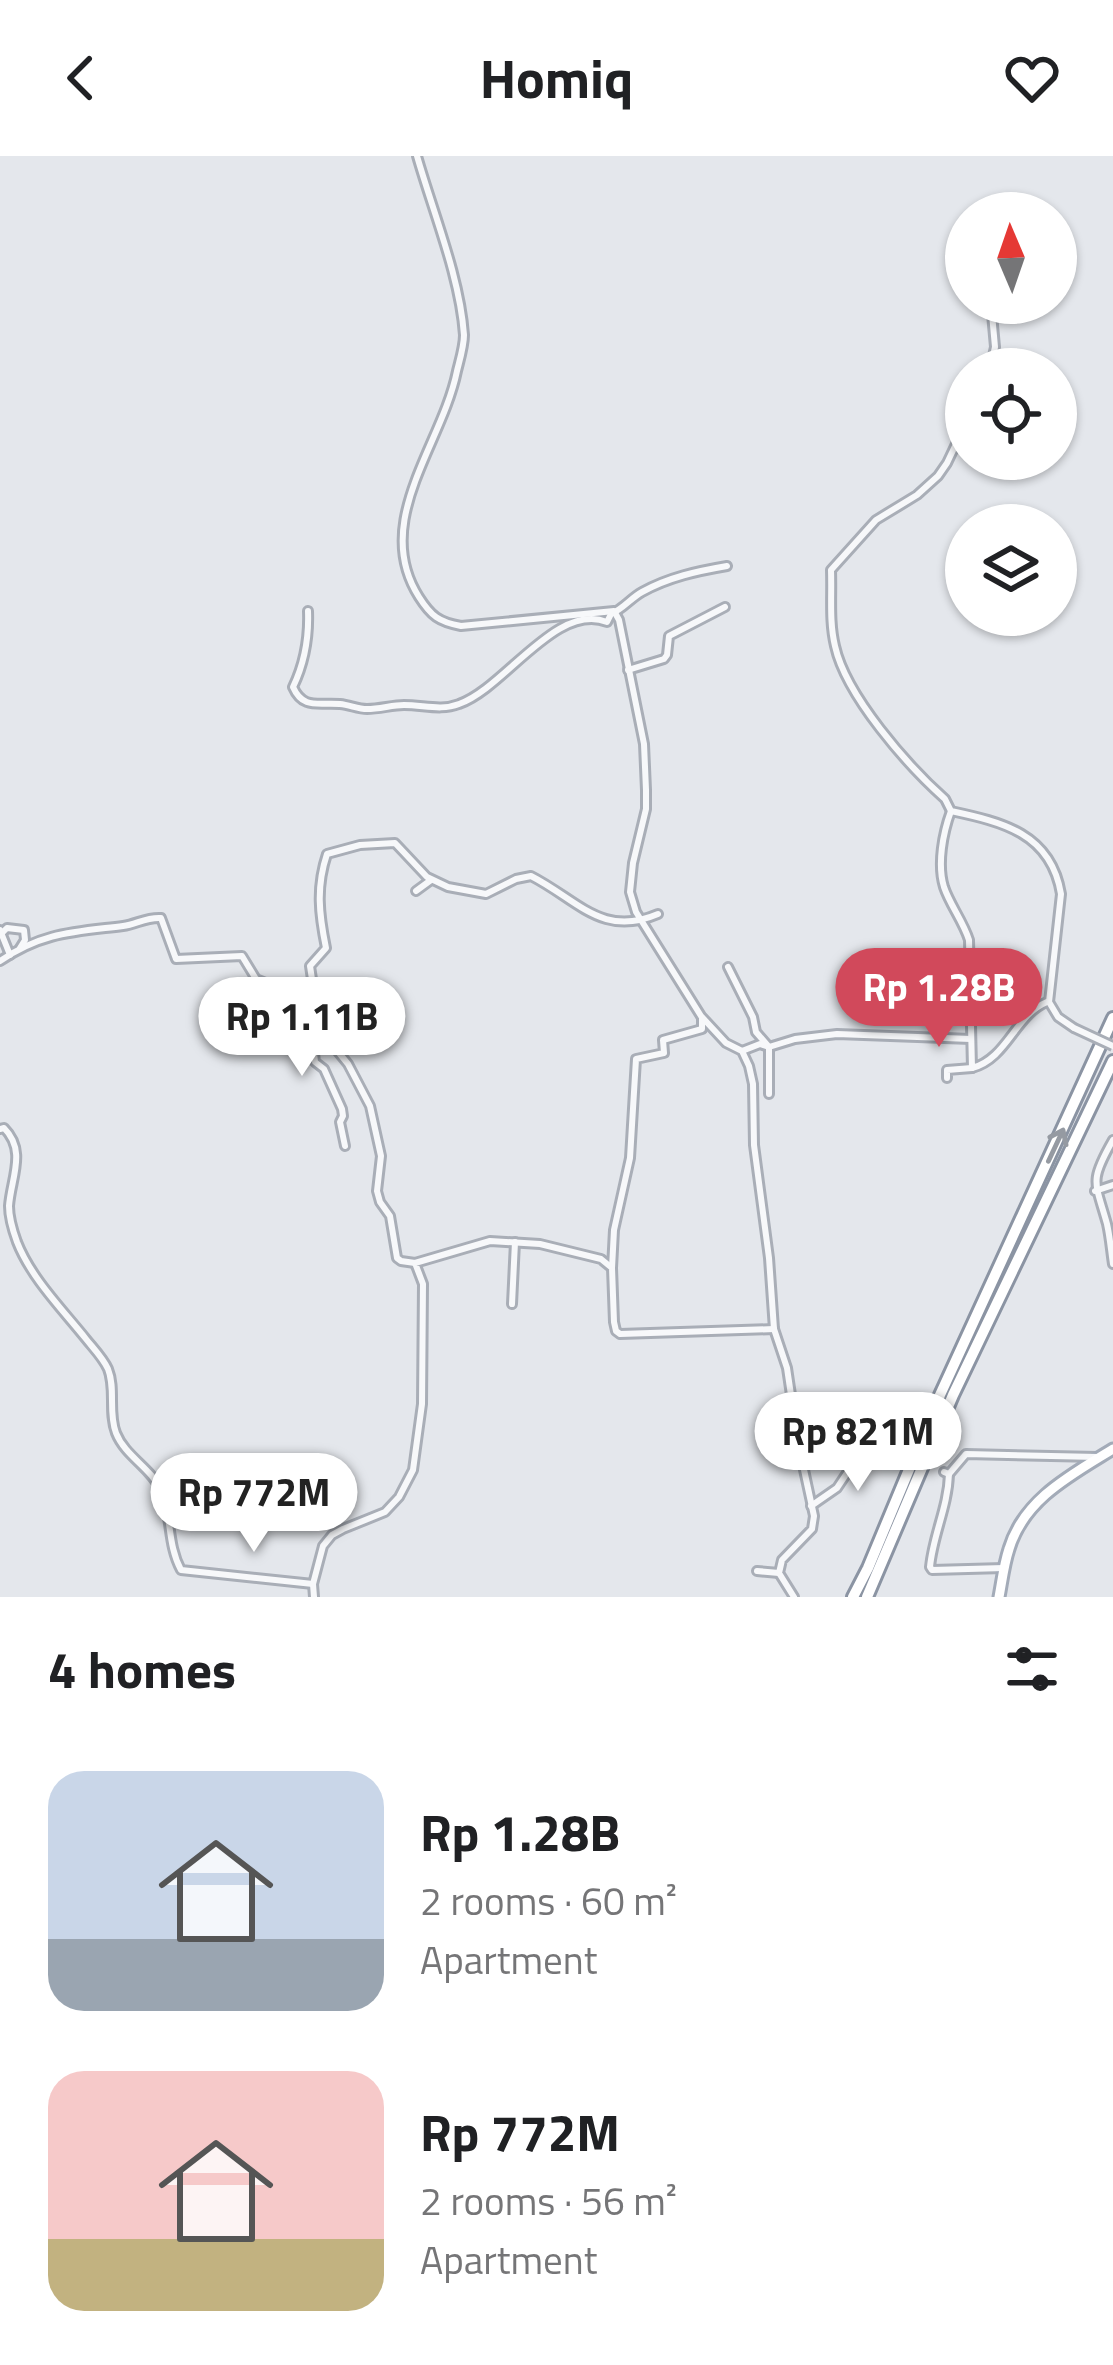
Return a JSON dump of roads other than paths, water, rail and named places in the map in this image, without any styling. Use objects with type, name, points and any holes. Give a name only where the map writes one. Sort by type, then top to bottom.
[{"type":"highway","points":[[854,1597],[940,1395],[1113,1018]]},
{"type":"highway","points":[[867,1597],[952,1395],[1113,1060]]},
{"type":"main road","points":[[999,1597],[1015,1533],[1035,1503],[1113,1449]]},
{"type":"street","points":[[417,156],[448,258],[464,338],[452,396],[414,482],[402,525],[407,579],[431,616],[461,626],[620,610],[661,582],[727,566]]},
{"type":"street","points":[[945,467],[917,495],[876,520],[831,570],[831,617],[835,648],[852,688],[951,811],[941,864],[944,887],[969,940],[973,1068]]},
{"type":"street","points":[[628,670],[664,659],[669,636],[725,607]]},
{"type":"street","points":[[308,611],[302,667],[293,687],[298,697],[310,704],[444,709],[474,698],[560,628],[585,619],[608,622],[614,611]]},
{"type":"street","points":[[614,611],[644,744],[646,809],[632,862],[630,892],[642,921],[701,1016],[726,1043],[742,1051],[749,1066],[774,1329],[787,1369],[814,1523],[782,1560],[779,1573],[794,1597]]},
{"type":"street","points":[[951,811],[1019,830],[1053,869],[1061,894],[1049,1002],[1058,1017],[1113,1046]]},
{"type":"street","points":[[613,1268],[589,1256],[515,1242],[490,1241],[416,1263],[397,1258],[390,1216],[377,1191],[380,1144],[370,1106],[317,1019],[310,966],[326,948],[317,899],[327,854],[360,844],[394,843],[431,880],[448,886],[486,894],[531,876],[604,920],[621,924],[658,914]]},
{"type":"street","points":[[416,891],[431,880]]},
{"type":"street","points":[[0,962],[54,935],[161,918],[174,957],[242,956],[258,981],[317,1019]]},
{"type":"street","points":[[7,928],[24,930],[25,940],[13,953],[1,931],[7,928]]},
{"type":"street","points":[[728,967],[757,1034],[769,1047],[769,1094]]},
{"type":"street","points":[[946,1078],[947,1070],[973,1068],[993,1058],[1029,1013],[1049,1002]]},
{"type":"street","points":[[701,1016],[703,1028],[663,1040],[664,1053],[636,1059],[630,1158],[614,1230],[616,1331],[774,1329]]},
{"type":"street","points":[[742,1051],[760,1044],[769,1047],[837,1034],[971,1039]]},
{"type":"street","points":[[326,1037],[313,1044],[313,1056],[340,1101],[345,1146]]},
{"type":"street","points":[[0,1129],[11,1135],[16,1146],[9,1208],[18,1244],[106,1365],[116,1434],[160,1488],[171,1546],[181,1570],[314,1584]]},
{"type":"street","points":[[1113,1139],[1098,1168],[1095,1191],[1113,1264]]},
{"type":"street","points":[[1095,1191],[1113,1185]]},
{"type":"street","points":[[512,1304],[515,1242]]},
{"type":"street","points":[[314,1597],[323,1546],[332,1535],[385,1512],[413,1470],[422,1380],[423,1284],[416,1263]]},
{"type":"street","points":[[798,1442],[864,1434],[871,1448]]},
{"type":"street","points":[[811,1506],[837,1488],[871,1448],[899,1452]]},
{"type":"street","points":[[1004,1568],[929,1567],[932,1542],[943,1518],[947,1473],[966,1454],[1100,1457]]},
{"type":"street","points":[[757,1571],[779,1573]]}]
